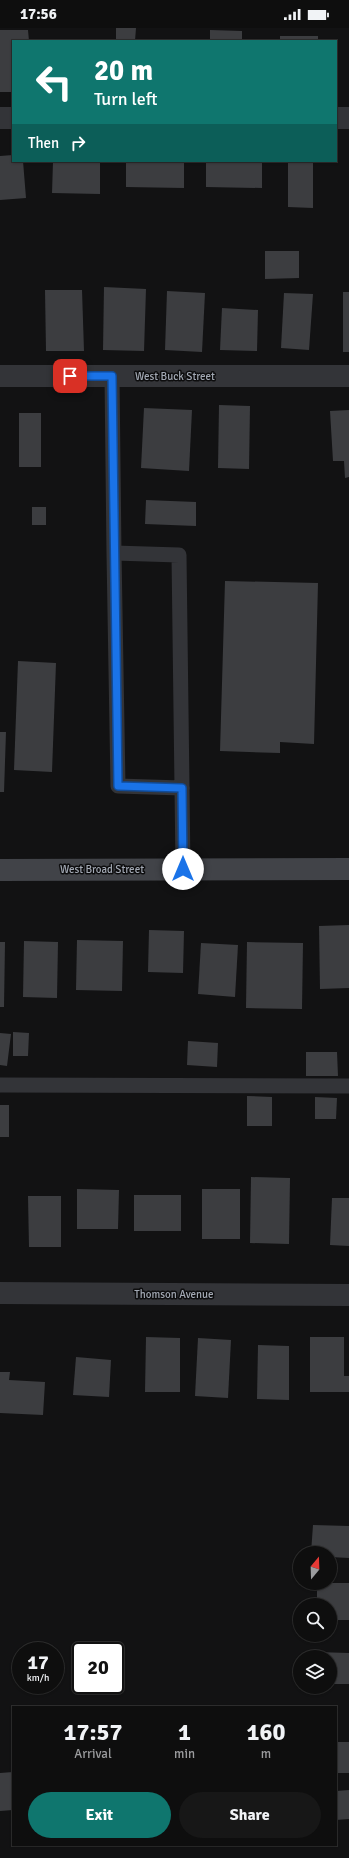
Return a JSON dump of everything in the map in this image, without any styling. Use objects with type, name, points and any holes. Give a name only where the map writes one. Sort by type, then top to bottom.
[{"type":"main road","name":"West Broad Street","points":[[0,870],[349,869]]},
{"type":"street","points":[[0,118],[12,118]]},
{"type":"street","points":[[337,118],[349,118]]},
{"type":"street","name":"West Buck Street","points":[[0,376],[349,376]]},
{"type":"street","name":"Thomson Avenue","points":[[0,1293],[349,1295]]},
{"type":"lane","points":[[112,376],[118,786],[182,788]]},
{"type":"lane","points":[[114,553],[179,555],[183,869]]},
{"type":"lane","points":[[0,1084],[349,1086]]},
{"type":"building","points":[[116,28],[136,28],[135,40],[116,40]]},
{"type":"building","points":[[0,30],[28,30],[29,40],[12,40],[12,92],[0,92]]},
{"type":"building","points":[[210,30],[242,31],[242,40],[210,40]]},
{"type":"building","points":[[280,36],[318,36],[318,40],[280,40]]},
{"type":"building","points":[[12,155],[12,162],[23,162],[26,198],[0,200],[0,156]]},
{"type":"building","points":[[53,162],[100,162],[100,194],[52,193]]},
{"type":"building","points":[[126,162],[184,162],[184,188],[126,187]]},
{"type":"building","points":[[206,162],[262,162],[262,188],[206,187]]},
{"type":"building","points":[[288,162],[313,162],[313,208],[288,207]]},
{"type":"building","points":[[265,251],[299,251],[299,278],[265,279]]},
{"type":"building","points":[[104,287],[146,289],[144,351],[103,350]]},
{"type":"building","points":[[45,290],[82,290],[84,351],[46,351]]},
{"type":"building","points":[[167,291],[205,293],[202,352],[165,350]]},
{"type":"building","points":[[343,292],[349,292],[349,352],[343,352]]},
{"type":"building","points":[[284,293],[313,294],[309,350],[281,348]]},
{"type":"building","points":[[222,308],[258,310],[257,351],[220,350]]},
{"type":"building","points":[[219,405],[250,406],[249,469],[218,468]]},
{"type":"building","points":[[144,408],[192,410],[189,471],[141,468]]},
{"type":"building","points":[[349,410],[349,477],[345,478],[344,461],[333,461],[330,411]]},
{"type":"building","points":[[19,413],[41,413],[41,467],[19,467]]},
{"type":"building","points":[[146,500],[196,502],[196,526],[145,524]]},
{"type":"building","points":[[32,507],[46,507],[46,525],[32,525]]},
{"type":"building","points":[[225,581],[318,583],[314,744],[280,742],[280,753],[220,751]]},
{"type":"building","points":[[18,661],[56,663],[52,772],[14,770]]},
{"type":"building","points":[[0,732],[6,732],[4,792],[0,792]]},
{"type":"building","points":[[349,925],[349,988],[320,989],[319,926]]},
{"type":"building","points":[[149,930],[184,931],[183,973],[148,972]]},
{"type":"building","points":[[77,940],[123,941],[122,991],[76,990]]},
{"type":"building","points":[[24,941],[58,942],[57,998],[23,997]]},
{"type":"building","points":[[0,942],[5,942],[4,1007],[0,1007]]},
{"type":"building","points":[[247,942],[303,943],[302,1009],[246,1008]]},
{"type":"building","points":[[201,943],[238,945],[235,997],[198,994]]},
{"type":"building","points":[[13,1032],[29,1033],[28,1056],[13,1056]]},
{"type":"building","points":[[0,1033],[11,1034],[7,1066],[0,1065]]},
{"type":"building","points":[[188,1041],[218,1043],[217,1067],[187,1065]]},
{"type":"building","points":[[306,1052],[337,1052],[338,1076],[306,1076]]},
{"type":"building","points":[[247,1096],[272,1097],[272,1126],[247,1126]]},
{"type":"building","points":[[315,1097],[337,1098],[336,1119],[315,1119]]},
{"type":"building","points":[[0,1105],[9,1105],[9,1137],[0,1137]]},
{"type":"building","points":[[251,1177],[290,1178],[289,1244],[250,1243]]},
{"type":"building","points":[[77,1189],[119,1190],[118,1229],[77,1229]]},
{"type":"building","points":[[202,1189],[240,1189],[240,1239],[202,1239]]},
{"type":"building","points":[[134,1195],[181,1195],[181,1231],[134,1231]]},
{"type":"building","points":[[28,1196],[61,1196],[61,1247],[29,1247]]},
{"type":"building","points":[[332,1198],[349,1198],[349,1246],[330,1245]]},
{"type":"building","points":[[146,1337],[180,1338],[180,1392],[145,1392]]},
{"type":"building","points":[[310,1337],[344,1337],[344,1376],[349,1376],[349,1392],[310,1392]]},
{"type":"building","points":[[198,1338],[231,1340],[228,1398],[195,1396]]},
{"type":"building","points":[[258,1345],[289,1346],[289,1400],[257,1399]]},
{"type":"building","points":[[76,1357],[111,1360],[109,1397],[73,1395]]},
{"type":"building","points":[[0,1372],[10,1372],[9,1380],[45,1382],[43,1415],[0,1413]]},
{"type":"building","points":[[313,1525],[349,1526],[349,1558],[337,1557],[337,1546],[312,1546]]},
{"type":"building","points":[[337,1583],[349,1583],[349,1620],[337,1620],[337,1598],[317,1598],[317,1590],[337,1590]]},
{"type":"building","points":[[337,1653],[349,1653],[349,1684],[337,1684]]},
{"type":"building","points":[[337,1742],[349,1742],[349,1773],[337,1773]]},
{"type":"building","points":[[12,1772],[12,1810],[0,1811],[0,1773]]},
{"type":"building","points":[[349,1790],[349,1819],[337,1820],[337,1791]]},
{"type":"route","points":[[70,376],[112,376],[118,786],[182,788],[183,869]]}]
